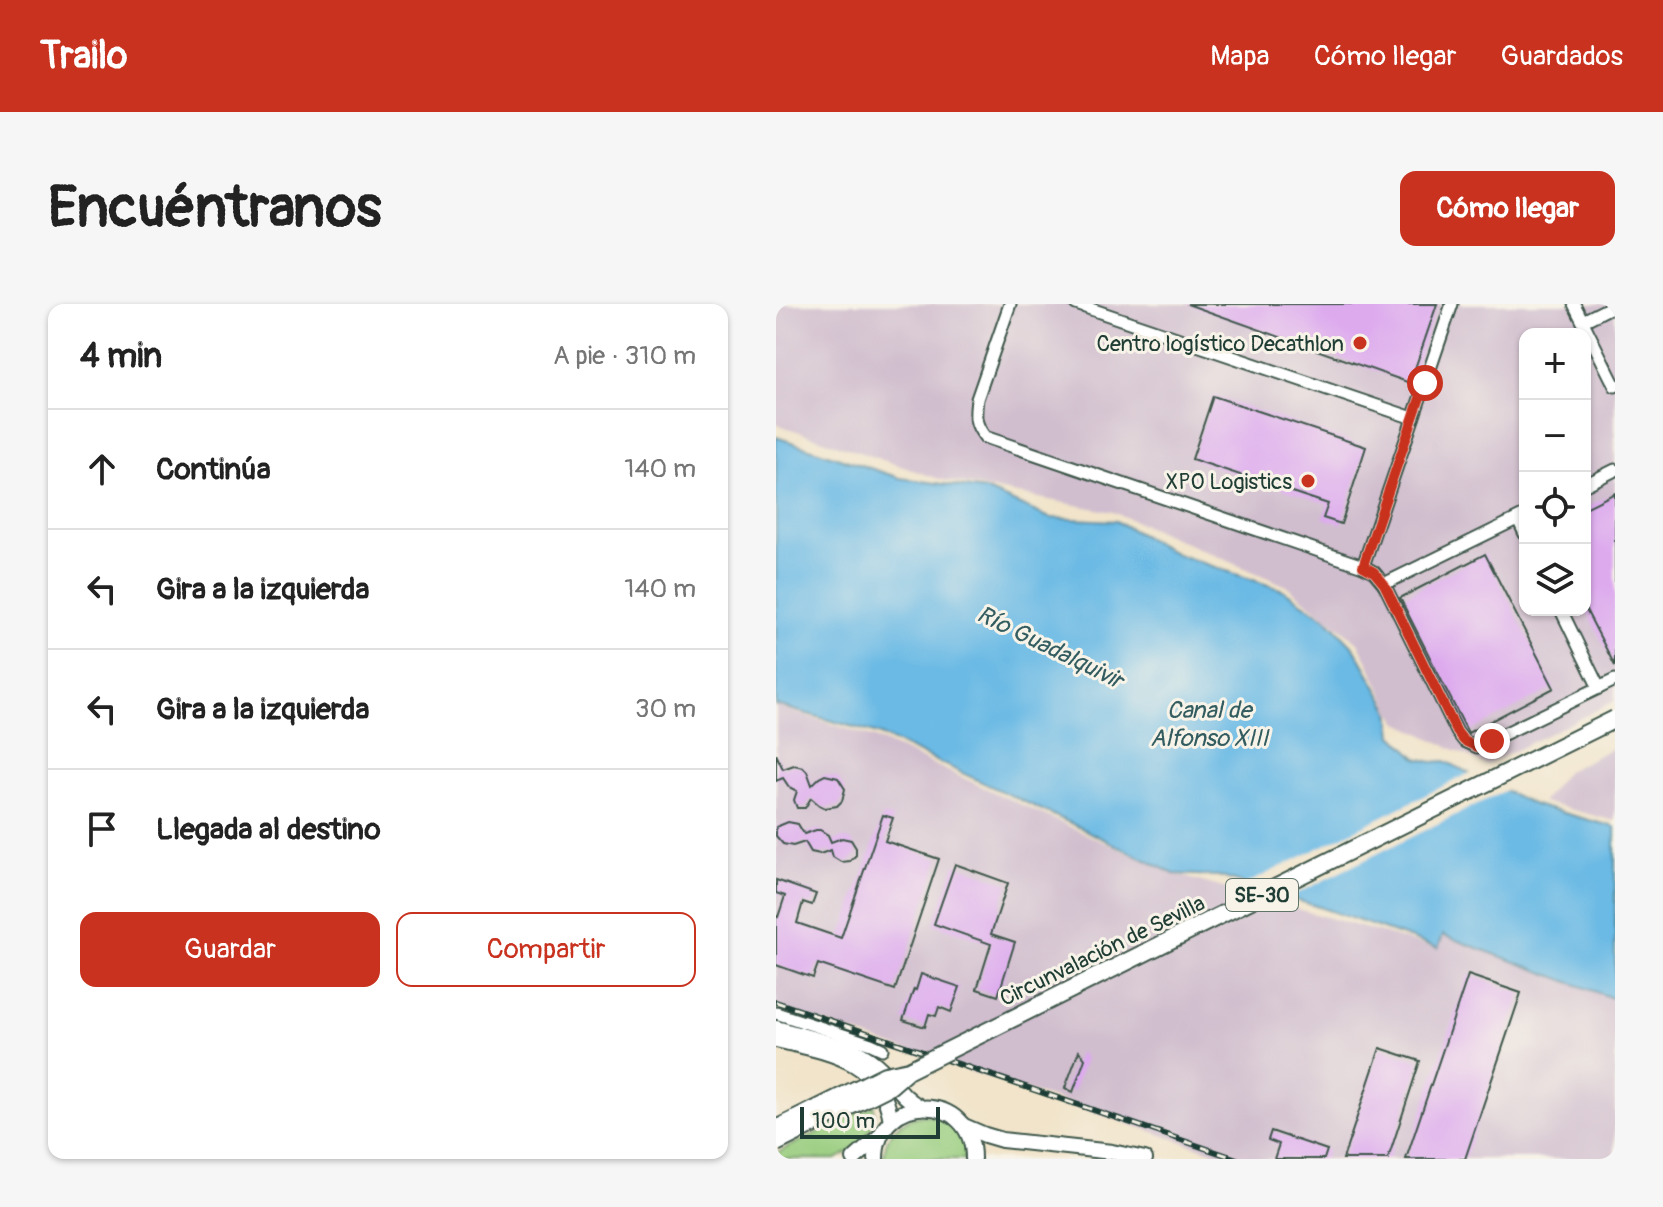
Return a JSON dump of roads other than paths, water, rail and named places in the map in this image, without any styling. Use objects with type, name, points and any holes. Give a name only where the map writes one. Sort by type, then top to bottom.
[{"type":"highway","name":"Circunvalación de Sevilla","points":[[776,1143],[890,1086],[909,1070],[1615,719]]},
{"type":"highway","name":"Circunvalación de Sevilla","points":[[776,1129],[885,1075],[909,1070]]},
{"type":"main road","points":[[776,1028],[842,1046],[864,1056],[884,1071],[908,1100],[920,1107]]},
{"type":"main road","points":[[776,1040],[828,1054],[863,1069],[875,1080],[887,1101],[891,1121]]},
{"type":"main road","points":[[854,1159],[880,1136],[891,1121],[904,1112],[920,1107],[944,1111],[964,1126],[1002,1140],[1112,1152],[1145,1159]]},
{"type":"main road","points":[[964,1126],[972,1145],[973,1159]]},
{"type":"main road","points":[[876,1159],[880,1136]]},
{"type":"street","points":[[1010,304],[977,399],[975,415],[978,428],[985,437],[1374,572],[1384,584],[1464,741],[1477,747],[1615,680]]},
{"type":"street","points":[[1076,304],[1413,418]]},
{"type":"street","points":[[1363,566],[1452,304]]},
{"type":"street","points":[[1574,304],[1615,386]]},
{"type":"street","points":[[1583,321],[1615,305]]},
{"type":"street","points":[[1591,482],[1615,470]]},
{"type":"street","points":[[1384,584],[1519,518]]},
{"type":"street","points":[[1564,616],[1599,688]]},
{"type":"street","points":[[776,1013],[882,1049]]},
{"type":"water","name":"Canal de Alfonso XIII","points":[[776,437],[900,478],[985,490],[1050,518],[1116,521],[1176,554],[1283,590],[1327,619],[1354,647],[1390,711],[1393,735],[1417,758],[1445,761],[1534,805],[1615,827],[1615,999],[1443,935],[1438,948],[1218,876],[1174,874],[878,734],[776,705]]},
{"type":"railway","points":[[776,1002],[1237,1159]]},
{"type":"place","name":"Centro logístico Decathlon","points":[[1360,343]]},
{"type":"place","name":"XPO Logistics","points":[[1308,481]]},
{"type":"water label","name":"Río Guadalquivir","points":[[1050,647]]}]
